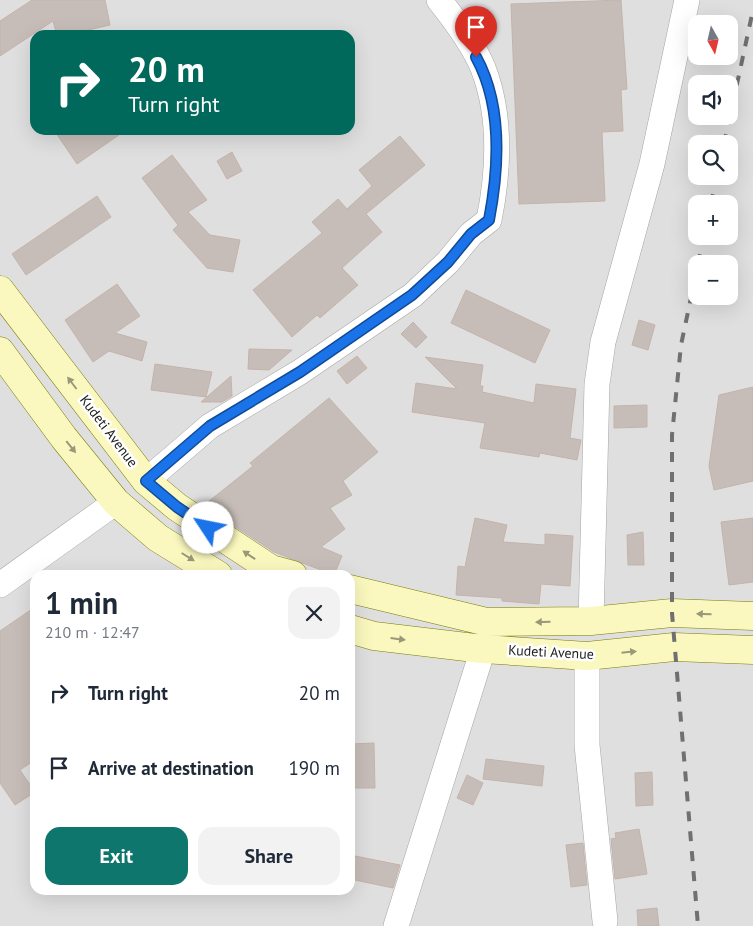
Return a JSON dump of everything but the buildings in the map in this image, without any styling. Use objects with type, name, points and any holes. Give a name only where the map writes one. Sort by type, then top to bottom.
[{"type":"main road","name":"Kudeti Avenue","points":[[0,290],[146,481],[177,507],[271,570]]},
{"type":"main road","points":[[0,351],[64,438],[116,502],[158,538],[210,570]]},
{"type":"main road","name":"Kudeti Avenue","points":[[355,590],[487,622],[591,621],[672,613],[753,616]]},
{"type":"main road","name":"Kudeti Avenue","points":[[355,630],[374,636],[483,649],[587,656],[674,647],[753,650]]},
{"type":"street","points":[[146,481],[210,426],[300,372],[412,295],[448,262],[471,234],[489,220],[494,192],[497,153],[494,107],[482,68],[452,17],[438,0]]},
{"type":"street","points":[[591,621],[597,384],[603,342],[652,164],[687,0]]},
{"type":"street","points":[[0,585],[116,502]]},
{"type":"street","points":[[396,926],[483,649]]},
{"type":"street","points":[[587,656],[587,745],[605,921]]},
{"type":"shaded area","points":[[0,0],[753,0],[753,926],[0,926]]},
{"type":"railway","points":[[726,135],[753,10]]},
{"type":"railway","points":[[713,195],[715,185]]},
{"type":"railway","points":[[700,255],[702,245]]},
{"type":"railway","points":[[689,305],[681,345],[672,435],[672,613],[698,926]]},
{"type":"route","points":[[208,528],[177,507],[146,481],[210,426],[300,372],[412,295],[448,262],[471,234],[489,220],[494,192],[497,153],[494,107],[482,68],[476,57]]}]
